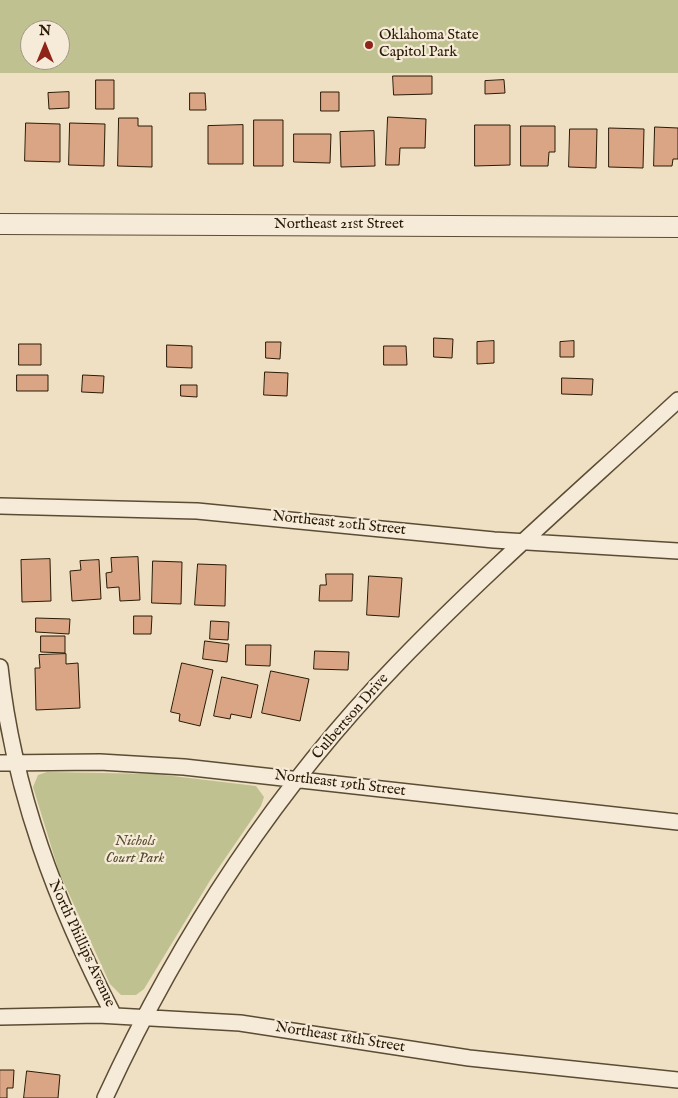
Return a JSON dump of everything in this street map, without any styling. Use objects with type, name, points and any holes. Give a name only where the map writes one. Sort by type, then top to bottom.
[{"type":"street","name":"Northeast 21st Street","points":[[0,224],[678,227]]},
{"type":"street","name":"Culbertson Drive","points":[[105,1098],[144,1016],[210,903],[263,826],[334,735],[397,664],[522,542],[678,400]]},
{"type":"street","name":"Northeast 20th Street","points":[[0,506],[197,511],[522,542],[678,551]]},
{"type":"street","name":"North Phillips Avenue","points":[[0,667],[16,762],[46,868],[75,939],[114,1016]]},
{"type":"street","name":"Northeast 19th Street","points":[[0,763],[138,763],[678,822]]},
{"type":"street","name":"Northeast 18th Street","points":[[0,1017],[144,1016],[240,1023],[485,1060],[678,1080]]},
{"type":"green space","name":"Oklahoma State Capitol Park","points":[[0,0],[678,0],[678,73],[0,73]]},
{"type":"green space","name":"Nichols Court Park","points":[[47,772],[156,774],[256,786],[264,797],[261,806],[211,879],[144,989],[136,995],[121,995],[110,984],[59,872],[33,787],[38,775]]},
{"type":"building","points":[[393,76],[432,76],[432,94],[394,95]]},
{"type":"building","points":[[96,80],[114,80],[114,109],[96,109]]},
{"type":"building","points":[[504,80],[505,93],[485,94],[485,81]]},
{"type":"building","points":[[69,92],[69,108],[49,109],[48,93]]},
{"type":"building","points":[[321,92],[339,92],[339,111],[321,111]]},
{"type":"building","points":[[190,93],[205,93],[206,110],[190,110]]},
{"type":"building","points":[[388,117],[426,119],[425,148],[400,148],[399,165],[386,165]]},
{"type":"building","points":[[119,118],[138,118],[138,126],[152,126],[152,167],[118,166]]},
{"type":"building","points":[[254,120],[283,120],[283,166],[254,166]]},
{"type":"building","points":[[26,123],[60,124],[60,162],[25,161]]},
{"type":"building","points":[[70,123],[105,124],[104,166],[69,165]]},
{"type":"building","points":[[243,125],[243,164],[208,164],[208,126]]},
{"type":"building","points":[[475,125],[510,125],[510,165],[475,166]]},
{"type":"building","points":[[521,126],[555,126],[555,152],[549,152],[548,166],[521,166]]},
{"type":"building","points":[[655,127],[678,128],[678,159],[673,159],[672,166],[654,166]]},
{"type":"building","points":[[609,128],[644,129],[643,168],[609,167]]},
{"type":"building","points":[[570,129],[597,129],[596,168],[569,167]]},
{"type":"building","points":[[374,131],[375,166],[341,167],[340,132]]},
{"type":"building","points":[[294,134],[331,134],[330,163],[294,162]]},
{"type":"building","points":[[434,338],[453,339],[452,358],[434,357]]},
{"type":"building","points":[[494,341],[494,363],[477,364],[477,342]]},
{"type":"building","points":[[574,341],[574,357],[560,357],[560,342]]},
{"type":"building","points":[[266,342],[281,342],[280,359],[266,358]]},
{"type":"building","points":[[19,344],[41,344],[41,365],[19,365]]},
{"type":"building","points":[[167,345],[192,346],[192,368],[167,367]]},
{"type":"building","points":[[384,346],[406,346],[407,365],[384,365]]},
{"type":"building","points":[[265,372],[288,373],[287,396],[264,395]]},
{"type":"building","points":[[17,375],[48,375],[48,391],[17,391]]},
{"type":"building","points":[[83,375],[104,376],[103,393],[82,392]]},
{"type":"building","points":[[562,378],[593,379],[592,395],[562,394]]},
{"type":"building","points":[[181,385],[197,385],[197,397],[181,396]]},
{"type":"building","points":[[138,557],[140,600],[120,601],[119,587],[107,588],[106,573],[112,572],[111,558]]},
{"type":"building","points":[[50,559],[51,601],[22,602],[21,560]]},
{"type":"building","points":[[99,560],[101,599],[72,601],[70,571],[81,570],[80,561]]},
{"type":"building","points":[[153,561],[182,562],[181,604],[152,603]]},
{"type":"building","points":[[198,564],[226,565],[225,606],[195,605]]},
{"type":"building","points":[[326,574],[353,574],[352,601],[319,601],[320,585],[326,585]]},
{"type":"building","points":[[369,576],[402,578],[399,617],[367,615]]},
{"type":"building","points":[[134,616],[152,616],[151,634],[134,634]]},
{"type":"building","points":[[36,618],[70,619],[69,634],[36,632]]},
{"type":"building","points":[[211,621],[229,622],[228,640],[210,639]]},
{"type":"building","points":[[41,636],[65,636],[65,653],[41,652]]},
{"type":"building","points":[[205,641],[229,644],[227,662],[203,659]]},
{"type":"building","points":[[246,645],[271,645],[270,666],[246,665]]},
{"type":"building","points":[[315,651],[349,652],[348,670],[314,669]]},
{"type":"building","points":[[66,654],[66,664],[78,663],[80,708],[36,710],[35,668],[40,668],[39,655]]},
{"type":"building","points":[[182,663],[213,670],[200,726],[179,721],[180,714],[171,712]]},
{"type":"building","points":[[271,671],[309,679],[300,721],[262,713]]},
{"type":"building","points":[[222,677],[258,685],[251,718],[231,714],[230,719],[214,716]]},
{"type":"building","points":[[0,1070],[14,1070],[13,1088],[7,1088],[7,1098],[0,1098]]},
{"type":"building","points":[[27,1071],[60,1075],[58,1098],[24,1098]]},
{"type":"place","name":"Oklahoma State Capitol Park","points":[[369,45]]}]
